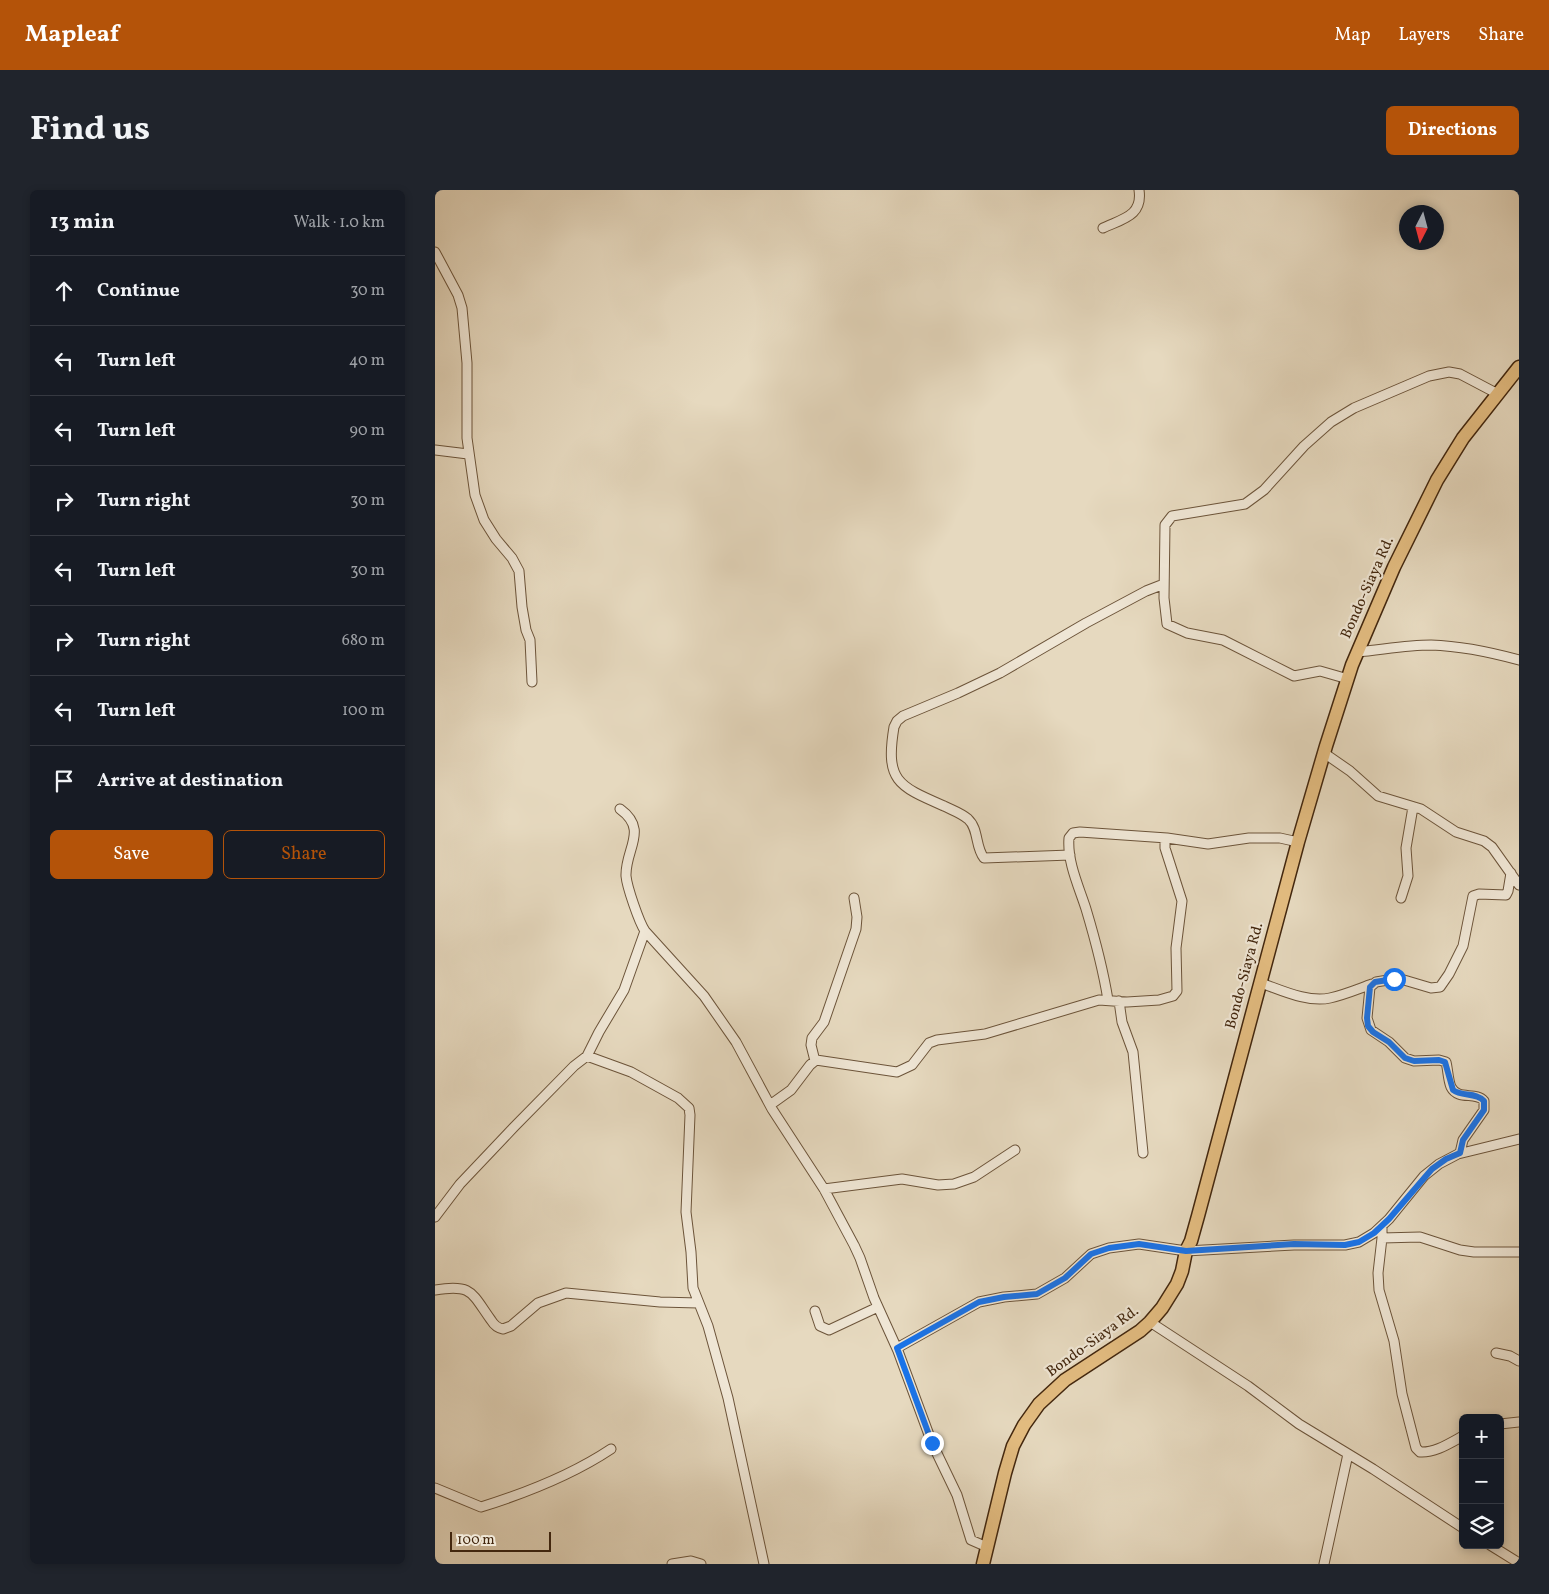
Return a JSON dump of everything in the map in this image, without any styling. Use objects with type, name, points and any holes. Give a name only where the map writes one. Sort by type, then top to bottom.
[{"type":"highway","name":"Bondo-Siaya Rd.","points":[[983,1564],[1013,1446],[1033,1411],[1065,1380],[1140,1331],[1150,1322],[1177,1284],[1198,1216],[1323,753],[1357,652],[1430,492],[1460,442],[1519,367]]},
{"type":"street","points":[[1103,228],[1131,215],[1136,210],[1139,205],[1139,190]]},
{"type":"street","points":[[435,252],[462,308],[467,364],[468,454],[475,495],[484,520],[496,539],[513,558],[519,571],[522,607],[526,630],[530,640],[532,682]]},
{"type":"street","points":[[1348,679],[1320,671],[1294,676],[1223,640],[1187,633],[1167,624],[1165,620],[1164,584],[1165,525],[1172,516],[1236,506],[1253,500],[1274,480],[1311,438],[1340,415],[1420,379],[1444,373],[1460,374],[1499,394]]},
{"type":"street","points":[[435,450],[468,454]]},
{"type":"street","points":[[1070,855],[984,858],[971,822],[956,812],[914,794],[897,779],[891,763],[894,726],[903,716],[991,677],[1086,623],[1146,591],[1164,584]]},
{"type":"street","points":[[1357,652],[1409,646],[1446,646],[1467,648],[1519,660]]},
{"type":"street","points":[[1323,753],[1350,772],[1375,794],[1432,815],[1456,832],[1484,841],[1492,847],[1519,885]]},
{"type":"street","points":[[1401,898],[1408,876],[1406,848],[1413,807]]},
{"type":"street","points":[[620,809],[628,815],[634,825],[634,837],[626,878],[639,920],[645,931],[704,996],[742,1052],[770,1105],[824,1189],[861,1258],[878,1307],[897,1348],[932,1443],[961,1507],[971,1540],[987,1547]]},
{"type":"street","points":[[1108,1000],[1099,952],[1074,874],[1070,855],[1069,838],[1073,833],[1167,838],[1207,844],[1249,838],[1281,838],[1298,842]]},
{"type":"street","points":[[770,1105],[791,1090],[809,1065],[815,1061],[897,1072],[912,1065],[932,1041],[985,1034],[1091,1001],[1159,1000],[1173,996],[1177,991],[1176,948],[1183,906],[1181,894],[1165,848],[1167,838]]},
{"type":"street","points":[[1261,983],[1309,998],[1319,999],[1331,998],[1381,980],[1404,980],[1431,988],[1440,987],[1463,946],[1473,896],[1479,894],[1506,895],[1508,893],[1511,873]]},
{"type":"street","points":[[815,1061],[811,1045],[812,1038],[823,1026],[856,929],[857,918],[853,898]]},
{"type":"street","points":[[435,1217],[469,1175],[514,1127],[569,1071],[587,1056],[624,990],[645,931]]},
{"type":"street","points":[[1372,984],[1369,991],[1367,1018],[1368,1026],[1371,1030],[1389,1042],[1409,1060],[1439,1060],[1445,1062],[1453,1090],[1462,1095],[1479,1097],[1484,1101],[1484,1110],[1463,1140],[1460,1153]]},
{"type":"street","points":[[1119,1002],[1122,1022],[1133,1052],[1143,1153]]},
{"type":"street","points":[[587,1056],[631,1072],[678,1098],[689,1108],[686,1212],[693,1288],[708,1326],[728,1398],[764,1564]]},
{"type":"street","points":[[897,1348],[979,1302],[1004,1297],[1037,1294],[1065,1278],[1083,1260],[1097,1251],[1139,1244],[1186,1251],[1294,1244],[1354,1244],[1365,1240],[1382,1226],[1432,1169],[1446,1159],[1460,1153],[1519,1138]]},
{"type":"street","points":[[824,1189],[902,1179],[938,1185],[954,1184],[974,1178],[1015,1150]]},
{"type":"street","points":[[1382,1226],[1378,1273],[1379,1290],[1394,1341],[1402,1394],[1416,1448],[1420,1452],[1426,1452],[1446,1446],[1459,1438]]},
{"type":"street","points":[[1382,1238],[1420,1237],[1460,1250],[1474,1252],[1519,1252]]},
{"type":"street","points":[[435,1290],[466,1289],[476,1297],[495,1326],[503,1330],[511,1326],[538,1303],[566,1293],[660,1302],[698,1303]]},
{"type":"street","points":[[815,1311],[820,1326],[829,1330],[878,1307]]},
{"type":"street","points":[[1150,1322],[1248,1386],[1299,1424],[1459,1525]]},
{"type":"street","points":[[1496,1354],[1510,1356],[1519,1361]]},
{"type":"street","points":[[1504,1424],[1519,1422]]},
{"type":"street","points":[[435,1488],[481,1507],[517,1495],[593,1461],[611,1450]]},
{"type":"street","points":[[1324,1564],[1348,1454]]},
{"type":"street","points":[[1496,1549],[1519,1563]]},
{"type":"street","points":[[1500,1552],[1502,1564]]},
{"type":"street","points":[[672,1564],[691,1561],[701,1564]]},
{"type":"route","points":[[932,1443],[897,1348],[979,1302],[1004,1297],[1037,1294],[1065,1278],[1091,1254],[1131,1244],[1186,1251],[1294,1244],[1354,1244],[1365,1240],[1389,1219],[1424,1176],[1432,1169],[1446,1159],[1460,1153],[1463,1140],[1484,1110],[1485,1106],[1482,1098],[1458,1094],[1453,1090],[1449,1082],[1445,1062],[1439,1060],[1409,1060],[1368,1026],[1370,987],[1375,982],[1381,980],[1394,979]]}]
